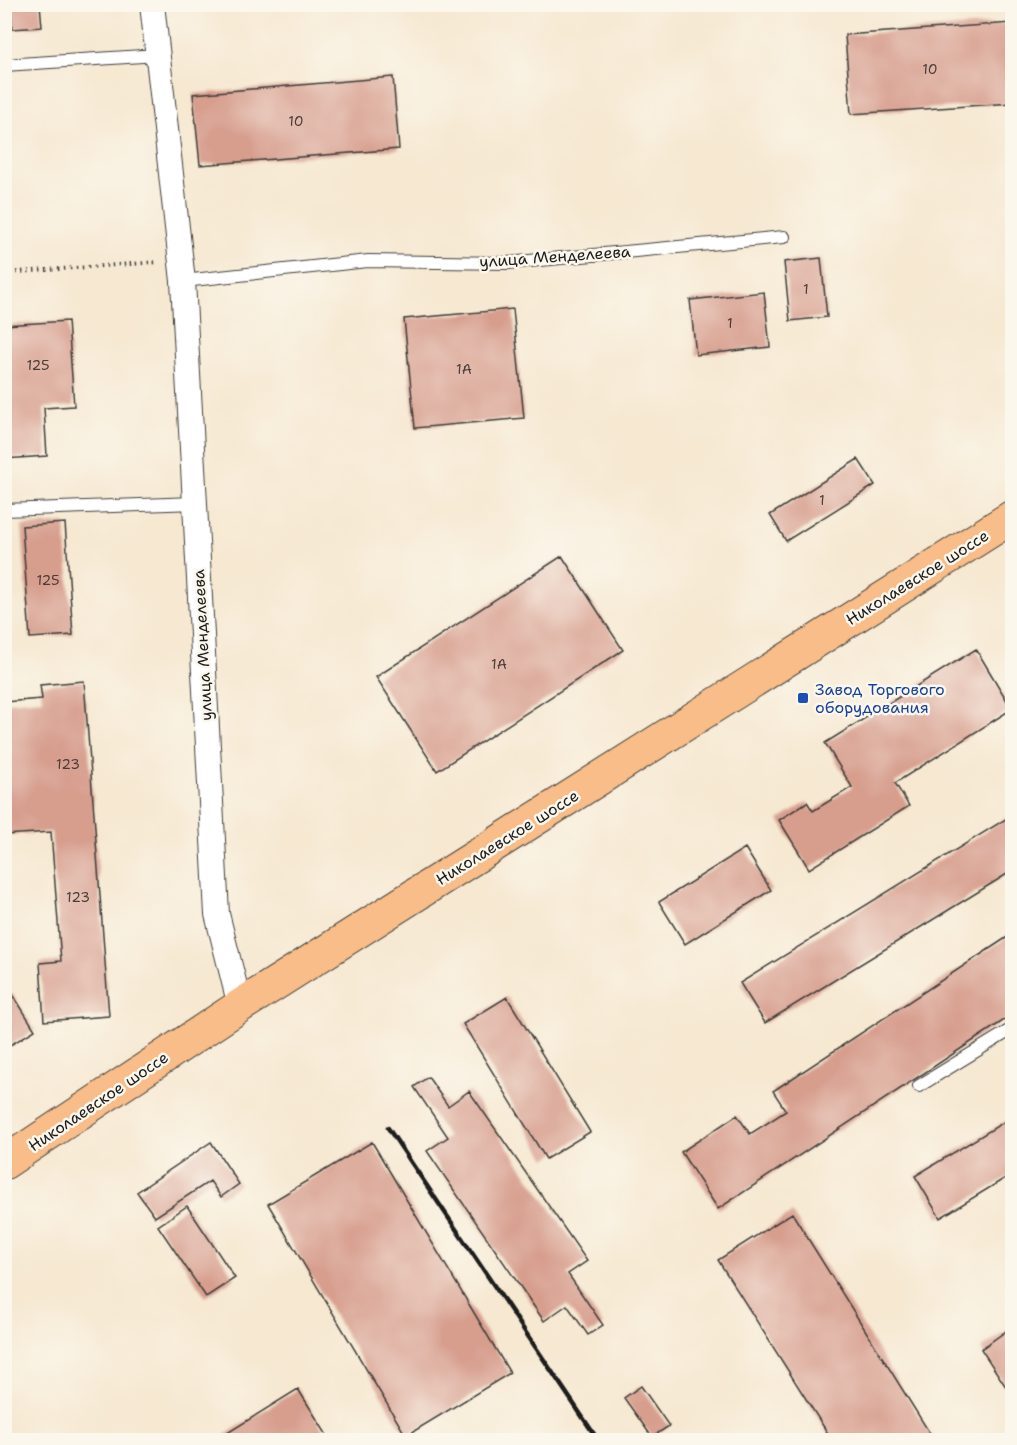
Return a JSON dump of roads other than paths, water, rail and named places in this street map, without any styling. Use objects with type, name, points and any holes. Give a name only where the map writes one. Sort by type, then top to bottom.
[{"type":"main road","name":"Николаевское шоссе","points":[[4,1163],[240,1006],[1012,517]]},
{"type":"street","name":"улица Менделеева","points":[[152,4],[182,270],[217,914],[240,1006]]},
{"type":"lane","points":[[4,65],[158,55]]},
{"type":"lane","name":"улица Менделеева","points":[[182,270],[368,261],[508,263],[784,237]]},
{"type":"lane","points":[[4,510],[195,503]]},
{"type":"lane","points":[[919,1086],[1012,1029]]},
{"type":"railway","points":[[388,1128],[598,1440]]},
{"type":"place","name":"Завод Торгового оборудования","points":[[803,698]]}]
